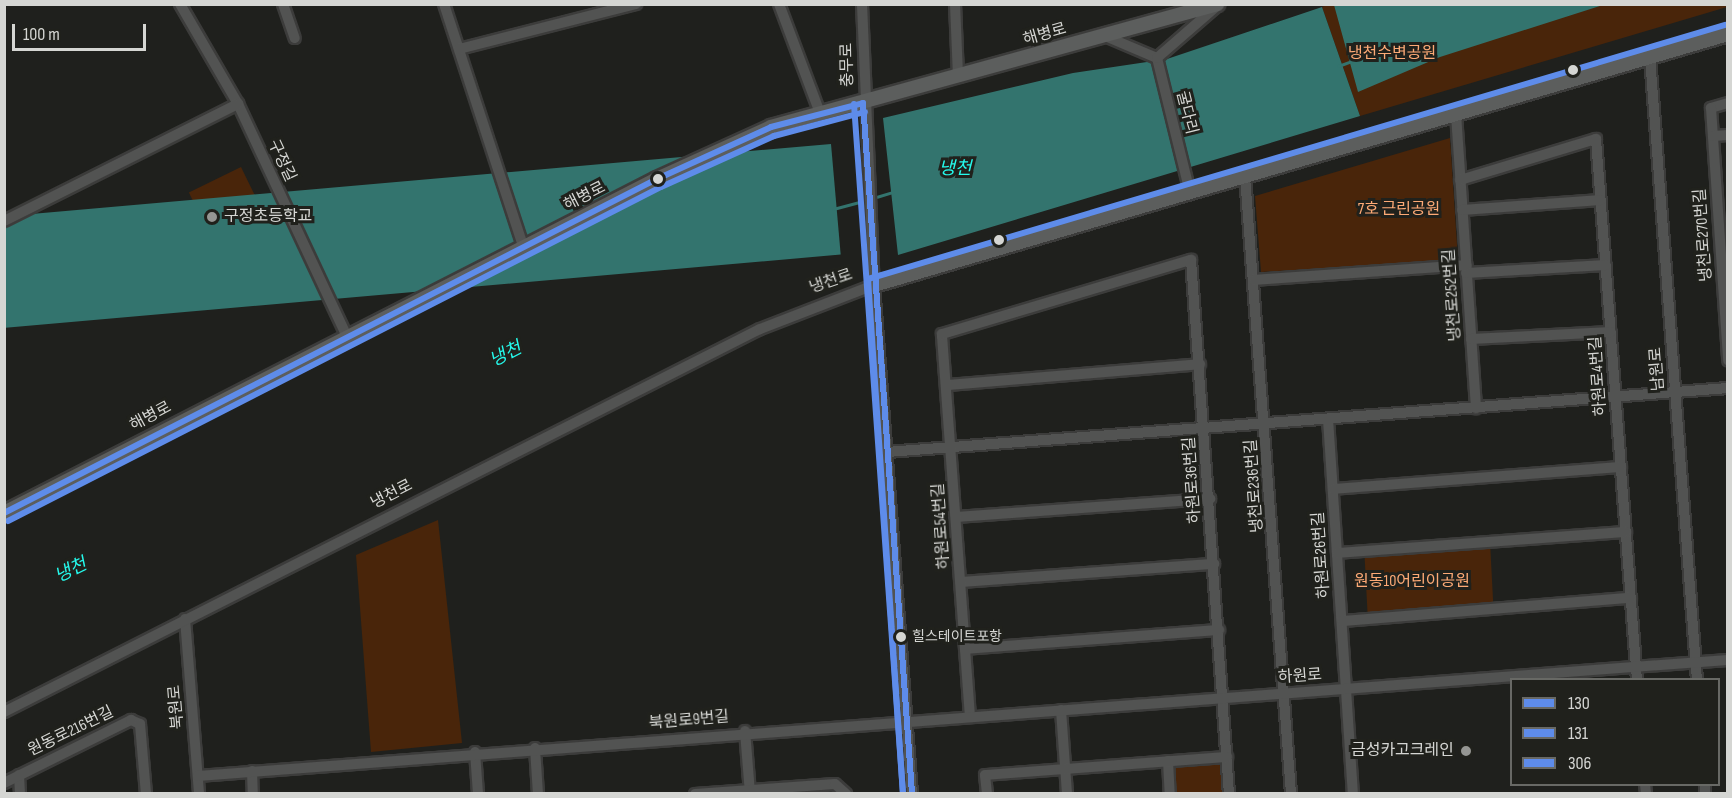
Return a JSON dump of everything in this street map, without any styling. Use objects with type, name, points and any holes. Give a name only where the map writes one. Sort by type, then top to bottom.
[{"type":"main road","name":"해병로","points":[[4,513],[346,335],[523,246],[761,132],[819,113],[863,103],[1218,4]]},
{"type":"main road","name":"냉천로","points":[[874,285],[1728,34]]},
{"type":"street","name":"구정길","points":[[180,4],[238,104],[346,335]]},
{"type":"street","points":[[283,4],[295,38]]},
{"type":"street","points":[[444,4],[523,246]]},
{"type":"street","points":[[459,49],[636,4]]},
{"type":"street","points":[[779,4],[819,113]]},
{"type":"street","name":"충무로","points":[[862,4],[863,103],[874,285],[912,794]]},
{"type":"street","points":[[955,4],[958,76]]},
{"type":"street","points":[[1105,36],[1157,59],[1218,4]]},
{"type":"street","name":"남원로","points":[[1650,57],[1697,678]]},
{"type":"street","name":"굴다리","points":[[1157,59],[1190,192]]},
{"type":"street","name":"냉천로270번길","points":[[1728,103],[1711,108],[1713,136],[1722,187],[1728,360]]},
{"type":"street","points":[[4,221],[238,104]]},
{"type":"street","name":"냉천로252번길","points":[[1456,114],[1476,408]]},
{"type":"street","points":[[1713,136],[1728,135]]},
{"type":"street","name":"하원로4번길","points":[[1460,180],[1596,140],[1637,678]]},
{"type":"street","name":"냉천로236번길","points":[[1245,176],[1266,424],[1291,794]]},
{"type":"street","points":[[1462,210],[1601,200]]},
{"type":"street","name":"하원로54번길","points":[[970,717],[942,334],[1191,260]]},
{"type":"street","name":"하원로36번길","points":[[1191,260],[1210,499],[1229,794]]},
{"type":"street","points":[[1254,280],[1606,264]]},
{"type":"street","name":"냉천로","points":[[4,712],[185,618],[769,324],[874,285]]},
{"type":"street","points":[[1471,339],[1611,332]]},
{"type":"street","points":[[947,385],[1200,364]]},
{"type":"street","points":[[887,452],[1728,388]]},
{"type":"street","name":"하원로26번길","points":[[1328,419],[1353,794]]},
{"type":"street","points":[[1333,489],[1621,467]]},
{"type":"street","points":[[957,517],[1210,499]]},
{"type":"street","points":[[1337,553],[1626,532]]},
{"type":"street","points":[[961,582],[1214,564]]},
{"type":"street","points":[[1342,621],[1631,598]]},
{"type":"street","name":"북원로","points":[[185,618],[199,794]]},
{"type":"street","points":[[965,649],[1219,630]]},
{"type":"street","name":"하원로","points":[[906,718],[970,717],[1728,660]]},
{"type":"street","points":[[1061,710],[1067,794]]},
{"type":"street","name":"북원로9번길","points":[[198,776],[906,718]]},
{"type":"street","name":"원동로216번길","points":[[4,783],[130,720],[140,724],[146,794]]},
{"type":"street","points":[[745,731],[750,791]]},
{"type":"street","points":[[535,748],[538,794]]},
{"type":"street","points":[[475,752],[478,794]]},
{"type":"street","points":[[987,794],[986,775],[1227,757]]},
{"type":"street","points":[[1168,761],[1170,794]]},
{"type":"street","points":[[252,771],[253,794]]},
{"type":"street","name":"원동로216번길","points":[[19,775],[20,794]]},
{"type":"street","points":[[695,794],[835,784],[846,794]]},
{"type":"green space","name":"냉천수변공원","points":[[1329,4],[1728,5],[1360,116],[1322,7]]},
{"type":"green space","name":"7호 근린공원","points":[[1450,138],[1458,260],[1261,272],[1255,196]]},
{"type":"green space","points":[[241,167],[274,234],[222,260],[189,192]]},
{"type":"green space","points":[[438,520],[462,743],[371,752],[356,555]]},
{"type":"green space","name":"원동10어린이공원","points":[[1490,542],[1494,609],[1368,616],[1364,549]]},
{"type":"green space","points":[[1216,762],[1222,767],[1224,793],[1172,793],[1170,766]]},
{"type":"water","points":[[1334,4],[1603,5],[1440,57],[1358,92]]},
{"type":"water","name":"냉천","points":[[1322,7],[1360,116],[898,255],[883,118],[1073,73],[1167,59]]},
{"type":"water","points":[[831,144],[841,255],[4,328],[4,216]]},
{"type":"waterway","name":"냉천","points":[[1338,66],[1352,61]]},
{"type":"waterway","name":"냉천","points":[[873,198],[893,192]]},
{"type":"waterway","name":"냉천","points":[[833,209],[867,200]]},
{"type":"transit line","name":"306","points":[[903,794],[868,279],[1725,25]]},
{"type":"transit line","name":"130","points":[[863,103],[912,794]]},
{"type":"transit line","name":"130","points":[[4,513],[657,179],[771,127],[863,103]]},
{"type":"transit line","name":"131","points":[[854,104],[903,794]]},
{"type":"transit line","name":"131","points":[[8,521],[661,187],[774,136],[865,112]]},
{"type":"place","name":"구정초등학교","points":[[212,217]]},
{"type":"place","name":"힐스테이트포항","points":[[901,637]]},
{"type":"place","name":"금성카고크레인","points":[[1466,751]]}]
